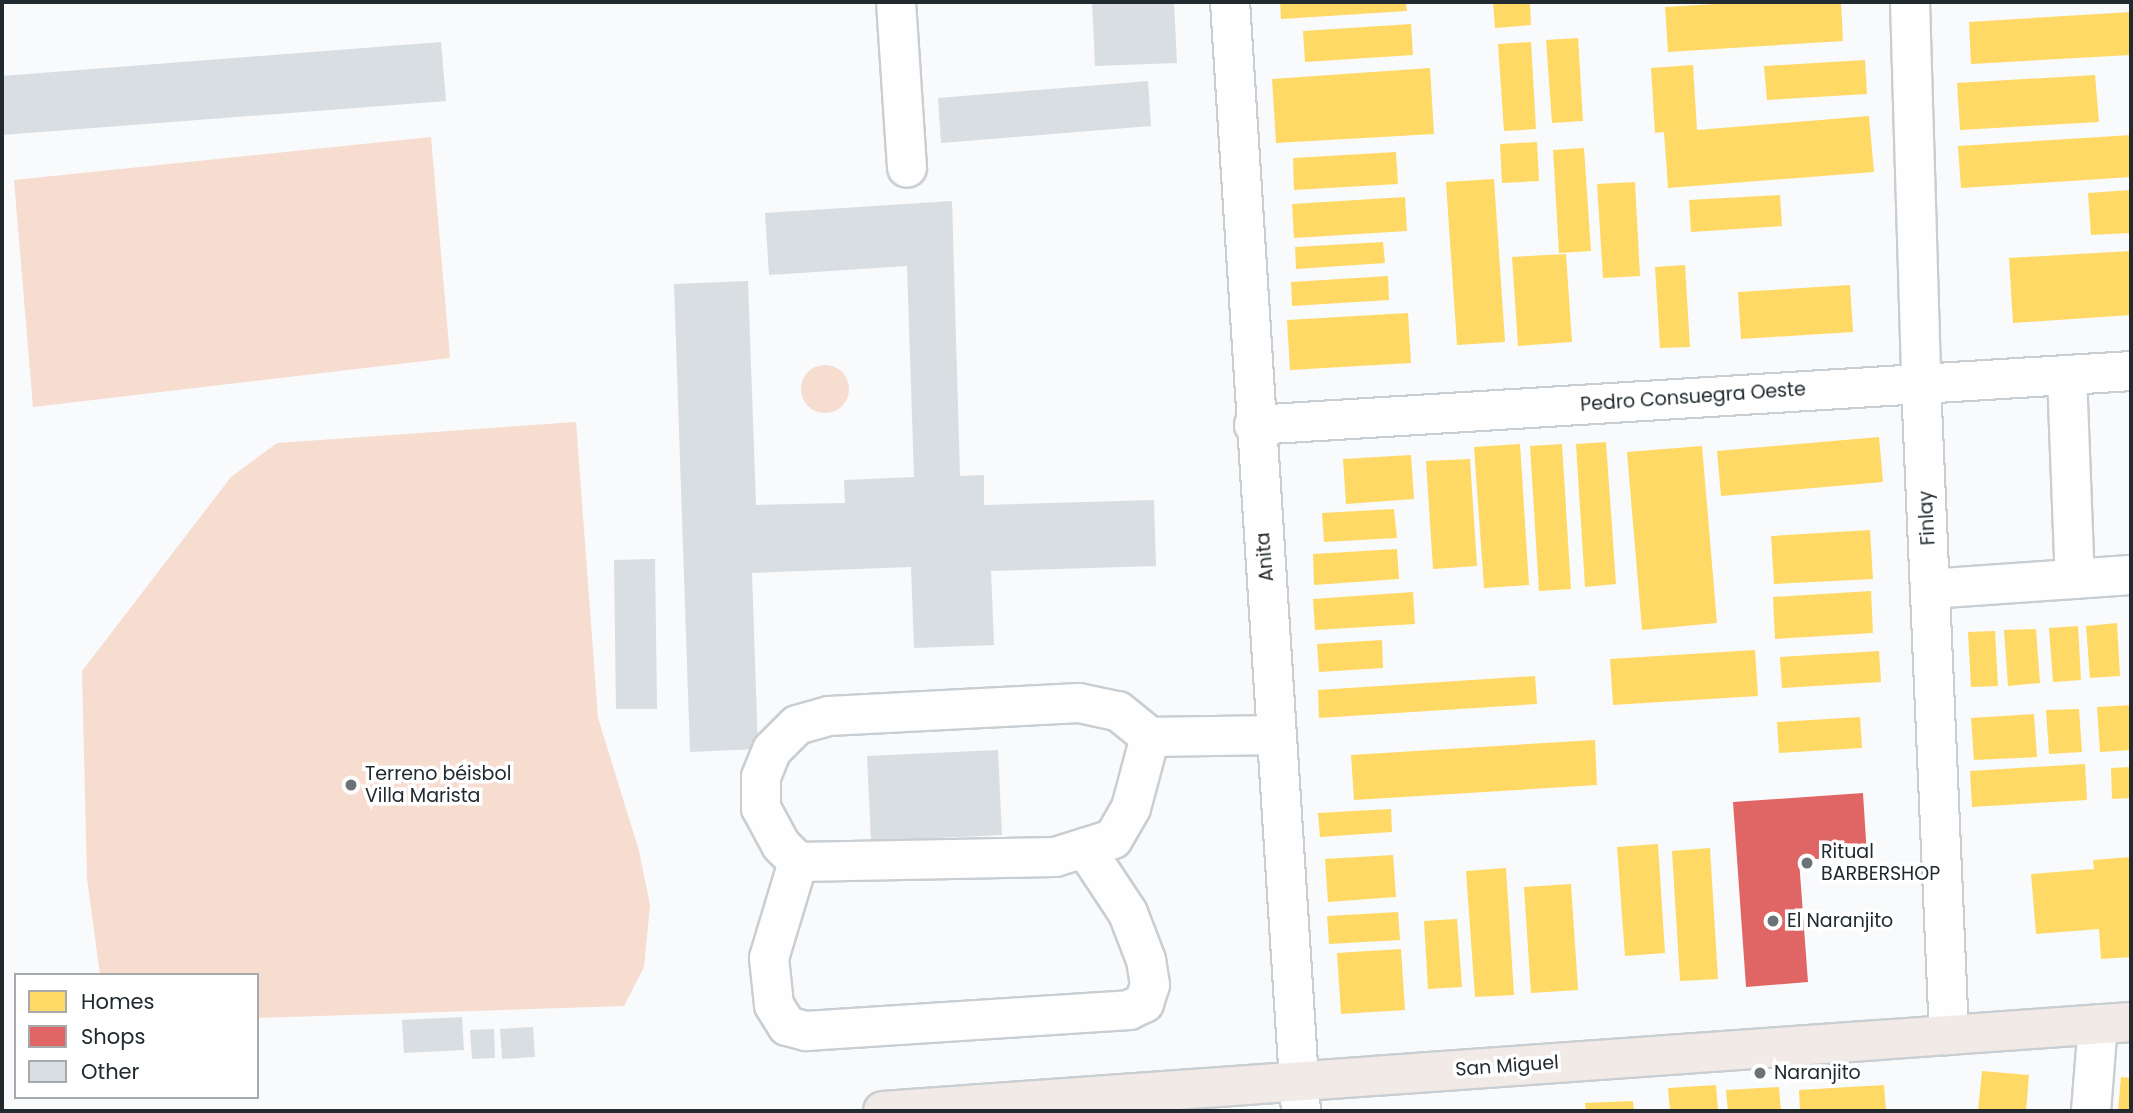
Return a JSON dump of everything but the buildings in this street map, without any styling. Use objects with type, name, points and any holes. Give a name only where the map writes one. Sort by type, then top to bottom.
[{"type":"main road","name":"San Miguel","points":[[883,1111],[1300,1096],[1949,1035],[2115,1023]]},
{"type":"street","points":[[896,2],[907,168]]},
{"type":"street","name":"Anita","points":[[1230,2],[1254,425],[1300,1096]]},
{"type":"street","name":"Finlay","points":[[1910,2],[1921,383],[1949,1035]]},
{"type":"street","name":"Pedro Consuegra Oeste","points":[[1254,425],[2131,371]]},
{"type":"street","points":[[2067,375],[2075,579]]},
{"type":"street","points":[[1930,589],[2131,575]]},
{"type":"street","points":[[1150,737],[1131,808],[1113,839],[1055,857],[798,862],[781,845],[761,808],[761,777],[772,750],[797,725],[829,716],[1079,703],[1118,711],[1150,737],[1277,735]]},
{"type":"street","points":[[798,862],[769,958],[774,1005],[787,1027],[806,1031],[1129,1010],[1144,1003],[1150,985],[1142,948],[1128,913],[1084,848]]},
{"type":"street","points":[[2091,1111],[2115,1023]]},
{"type":"shaded area","points":[[431,137],[450,358],[33,407],[14,180]]},
{"type":"shaded area","points":[[825,365],[842,372],[849,389],[842,406],[825,413],[808,406],[801,389],[808,372]]},
{"type":"shaded area","name":"Terreno béisbol Villa Marista","points":[[576,422],[598,718],[639,851],[650,905],[644,967],[624,1006],[259,1018],[259,973],[100,973],[87,878],[82,671],[231,477],[277,443]]},
{"type":"place","name":"Terreno béisbol Villa Marista","points":[[351,785]]},
{"type":"place","name":"Ritual BARBERSHOP","points":[[1807,863]]},
{"type":"place","name":"El Naranjito","points":[[1773,921]]},
{"type":"place","name":"Naranjito","points":[[1760,1073]]}]
